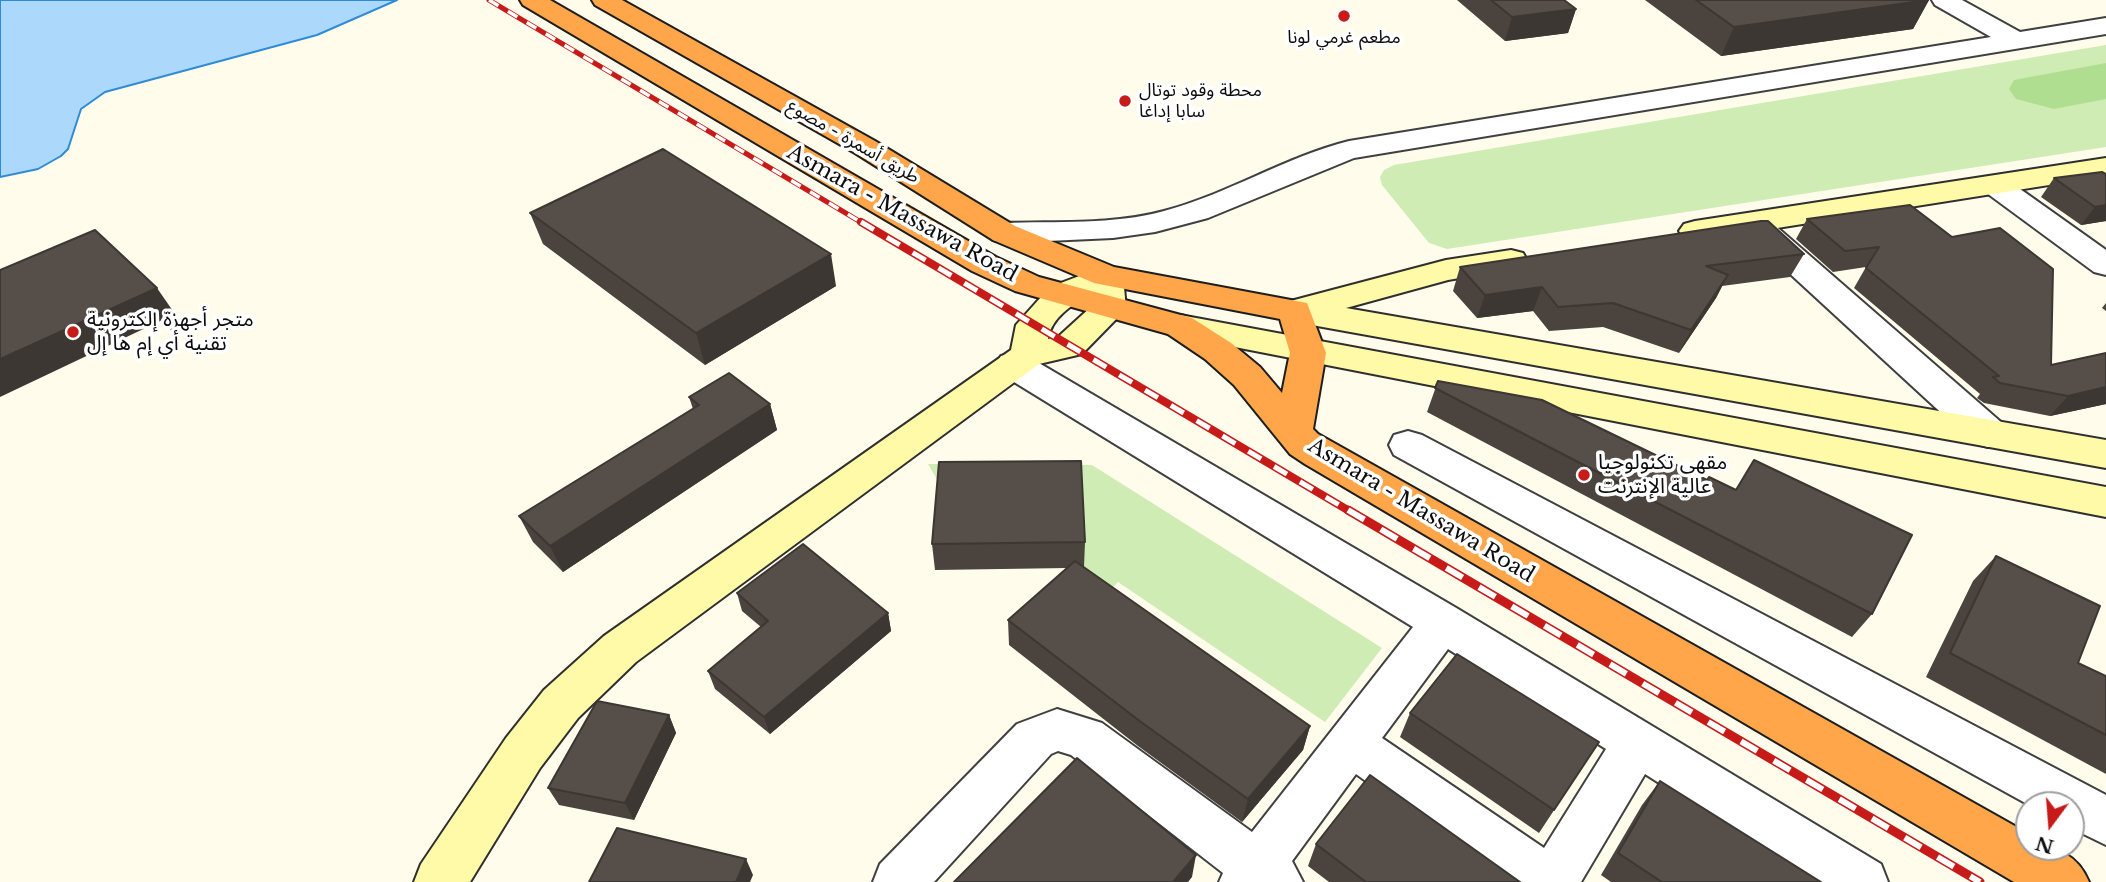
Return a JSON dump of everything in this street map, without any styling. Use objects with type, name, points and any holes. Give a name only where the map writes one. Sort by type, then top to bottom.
[{"type":"highway","name":"Asmara - Massawa Road","points":[[532,0],[984,264],[1027,284],[1062,295]]},
{"type":"highway","name":"طريق أسمرة - مصوع","points":[[604,0],[865,147],[1004,233],[1107,292],[1295,311]]},
{"type":"highway","points":[[822,170],[865,147]]},
{"type":"highway","name":"Asmara - Massawa Road","points":[[1107,292],[1180,326],[1218,351],[1247,376],[1304,444],[1319,454],[2063,882]]},
{"type":"highway","points":[[1294,430],[1308,353],[1295,311]]},
{"type":"street","points":[[1944,0],[2017,41]]},
{"type":"street","points":[[1004,233],[1142,225],[1172,219],[1320,158],[1349,150],[2106,26]]},
{"type":"street","points":[[1673,235],[2106,167]]},
{"type":"street","points":[[1995,185],[2106,265]]},
{"type":"street","points":[[1752,222],[1988,433]]},
{"type":"street","points":[[1295,311],[1446,270],[1539,255]]},
{"type":"street","points":[[1021,360],[1033,324],[1062,295],[1107,292]]},
{"type":"street","points":[[440,882],[523,753],[561,704],[620,649],[1021,360],[1069,345],[1107,292]]},
{"type":"street","points":[[1295,311],[2106,454]]},
{"type":"street","points":[[1180,326],[1308,353],[2106,502]]},
{"type":"street","points":[[1021,360],[1862,882]]},
{"type":"street","points":[[1408,445],[2106,821]]},
{"type":"street","points":[[899,882],[1034,739],[1057,730],[1085,738],[1260,877],[1350,743],[1442,622]]},
{"type":"street","points":[[1350,743],[1551,882],[1637,743]]},
{"type":"green space","points":[[2106,45],[2106,147],[1447,249],[1429,243],[1382,185],[1380,177],[1384,170],[1394,165]]},
{"type":"green space","points":[[2106,63],[2106,99],[2054,109],[2016,99],[2009,89],[2014,80]]},
{"type":"green space","points":[[928,464],[1092,465],[1382,648],[1325,722],[1118,582],[1097,603],[1084,568],[942,488]]},
{"type":"water","points":[[0,0],[397,0],[317,35],[105,92],[81,109],[68,149],[61,156],[38,169],[0,177]]},
{"type":"building","points":[[1491,0],[1564,0],[1576,9],[1512,17]]},
{"type":"building","points":[[1696,0],[1928,0],[1734,27]]},
{"type":"building","points":[[663,149],[831,254],[696,333],[530,213]]},
{"type":"building","points":[[2102,172],[2106,174],[2106,205],[2095,207],[2054,178]]},
{"type":"building","points":[[1910,205],[1952,237],[2000,228],[2053,269],[2051,365],[2106,353],[2106,387],[2068,396],[2000,383],[1993,377],[1999,376],[1866,268],[1879,247],[1845,251],[1807,219]]},
{"type":"building","points":[[1768,221],[1804,254],[1706,266],[1728,275],[1691,330],[1613,303],[1558,307],[1542,287],[1485,295],[1460,267]]},
{"type":"building","points":[[95,230],[157,288],[0,359],[0,270]]},
{"type":"building","points":[[729,373],[770,404],[550,546],[519,516],[699,405],[689,397]]},
{"type":"building","points":[[1438,381],[1542,400],[1707,480],[1709,477],[1736,490],[1754,460],[1912,535],[1872,614],[1435,388]]},
{"type":"building","points":[[1081,461],[1085,542],[932,544],[939,462]]},
{"type":"building","points":[[803,544],[888,613],[764,717],[708,671],[768,621],[737,593]]},
{"type":"building","points":[[1996,556],[2100,606],[2078,663],[2106,676],[2106,735],[1950,653]]},
{"type":"building","points":[[1075,561],[1310,726],[1248,799],[1141,722],[1008,620]]},
{"type":"building","points":[[1457,654],[1599,742],[1554,810],[1410,713]]},
{"type":"building","points":[[597,701],[669,715],[625,803],[548,788]]},
{"type":"building","points":[[1077,758],[1196,855],[1173,882],[954,882]]},
{"type":"building","points":[[1370,775],[1520,882],[1366,882],[1316,844]]},
{"type":"building","points":[[1660,781],[1821,882],[1662,882],[1618,853]]},
{"type":"building","points":[[617,828],[746,859],[736,882],[589,882]]},
{"type":"railway","points":[[489,0],[864,224]]},
{"type":"railway","points":[[861,222],[1351,512]]},
{"type":"railway","points":[[1348,510],[1980,882]]},
{"type":"place","name":"مطعم غرمي لونا","points":[[1344,16]]},
{"type":"place","name":"محطة وقود توتال سابا إداغا","points":[[1125,101]]},
{"type":"place","name":"متجر أجهزة إلكترونية تقنية أي إم ها إل","points":[[73,332]]},
{"type":"place","name":"مقهى تكنولوجيا عالية الإنترنت","points":[[1584,475]]}]
